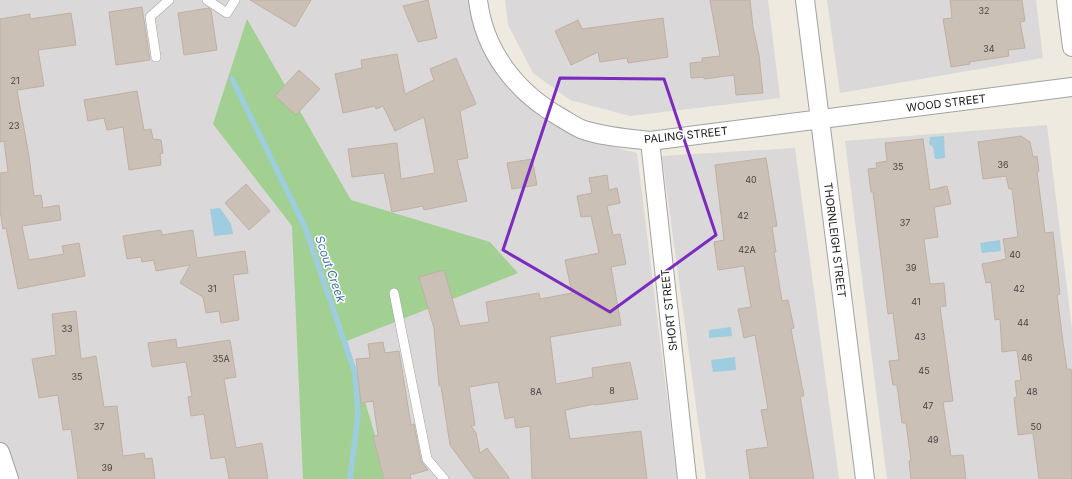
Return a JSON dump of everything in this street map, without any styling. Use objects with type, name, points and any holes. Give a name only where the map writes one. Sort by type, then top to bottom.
[{"type":"street","name":"PALING STREET","points":[[478,0],[480,14],[492,48],[517,85],[545,108],[580,129],[614,137],[650,141],[820,119]]},
{"type":"street","name":"THORNLEIGH STREET","points":[[805,0],[865,479]]},
{"type":"street","points":[[1066,0],[1072,47]]},
{"type":"street","name":"WOOD STREET","points":[[820,119],[1072,87]]},
{"type":"street","name":"SHORT STREET","points":[[650,141],[687,479]]},
{"type":"street","points":[[0,452],[9,479]]},
{"type":"lane","points":[[156,57],[150,17],[169,0]]},
{"type":"lane","points":[[207,0],[227,13],[235,0]]},
{"type":"lane","points":[[394,293],[427,459],[444,479]]},
{"type":"highlighted area","points":[[560,78],[664,79],[716,235],[610,312],[503,250]]},
{"type":"shaded area","points":[[0,0],[468,0],[471,17],[484,53],[510,91],[539,116],[575,137],[637,153],[677,479],[0,479]]},
{"type":"shaded area","points":[[505,0],[768,0],[780,98],[630,116],[570,100],[533,73],[508,25]]},
{"type":"shaded area","points":[[827,0],[1036,0],[1043,58],[840,93]]},
{"type":"shaded area","points":[[1047,125],[1072,329],[1072,479],[887,479],[845,141]]},
{"type":"shaded area","points":[[795,148],[839,479],[706,479],[662,156]]},
{"type":"green space","points":[[247,19],[351,200],[490,242],[518,273],[347,341],[388,479],[303,479],[292,226],[213,124]]},
{"type":"water","points":[[944,136],[945,158],[935,159],[933,147],[929,144],[930,137]]},
{"type":"water","points":[[220,208],[231,224],[233,234],[214,236],[210,209]]},
{"type":"water","points":[[1000,240],[1001,251],[982,253],[980,243]]},
{"type":"water","points":[[731,327],[732,336],[709,338],[709,330]]},
{"type":"water","points":[[735,357],[736,370],[713,372],[711,360]]},
{"type":"building","points":[[250,0],[311,0],[295,27]]},
{"type":"building","points":[[428,0],[437,38],[418,42],[403,6]]},
{"type":"building","points":[[710,0],[750,0],[753,27],[759,55],[763,93],[736,95],[734,75],[704,79],[704,77],[691,78],[690,63],[702,62],[702,58],[720,56]]},
{"type":"building","points":[[950,0],[1022,0],[1025,21],[1020,22],[1025,48],[1008,50],[1009,56],[969,62],[970,64],[951,67],[943,19],[952,18]]},
{"type":"building","points":[[142,7],[150,60],[116,65],[109,12]]},
{"type":"building","points":[[209,8],[211,10],[217,50],[184,55],[178,13]]},
{"type":"building","points":[[71,13],[76,45],[38,50],[44,86],[17,90],[29,156],[34,196],[41,195],[43,208],[59,205],[61,220],[22,226],[29,260],[64,254],[62,246],[79,243],[85,276],[18,289],[6,228],[3,229],[0,211],[0,173],[8,172],[4,141],[0,142],[0,19],[30,14],[30,19]]},
{"type":"building","points":[[663,18],[668,57],[628,63],[627,58],[600,62],[598,52],[571,65],[555,31],[578,20],[582,29]]},
{"type":"building","points":[[397,54],[405,94],[434,80],[430,69],[456,58],[476,104],[460,111],[468,158],[457,160],[467,201],[424,210],[423,206],[392,212],[384,173],[352,177],[348,149],[397,143],[401,179],[435,173],[424,117],[395,131],[383,106],[376,109],[375,106],[343,113],[335,74],[362,68],[361,60]]},
{"type":"building","points":[[299,70],[320,89],[296,115],[275,96]]},
{"type":"building","points":[[137,91],[144,130],[151,129],[153,139],[161,140],[163,153],[160,154],[161,165],[129,170],[123,127],[107,130],[104,118],[88,121],[84,100]]},
{"type":"building","points":[[1021,136],[1030,142],[1033,157],[1037,156],[1039,171],[1037,172],[1045,233],[1053,232],[1060,294],[1057,295],[1063,342],[1067,369],[1071,369],[1072,378],[1072,479],[1039,479],[1033,433],[1018,435],[1014,398],[1017,397],[1015,381],[1021,380],[1017,350],[1002,352],[1000,319],[995,320],[991,282],[986,283],[982,264],[1006,259],[1003,239],[1018,237],[1012,189],[1009,189],[1006,176],[983,179],[978,142]]},
{"type":"building","points":[[923,139],[930,190],[947,186],[951,204],[934,207],[938,237],[924,239],[930,284],[944,283],[946,306],[940,307],[953,401],[943,402],[951,456],[963,455],[966,479],[911,479],[909,461],[911,461],[906,423],[902,423],[897,385],[893,385],[889,361],[899,360],[893,313],[888,314],[873,192],[871,192],[868,169],[877,168],[876,163],[887,161],[885,143]]},
{"type":"building","points":[[766,158],[777,226],[772,227],[776,252],[774,252],[782,301],[788,300],[794,328],[791,329],[804,396],[800,396],[814,479],[750,479],[746,450],[768,447],[761,410],[768,409],[755,335],[744,338],[738,309],[751,307],[744,266],[718,270],[714,242],[724,240],[715,165]]},
{"type":"building","points":[[532,159],[537,185],[512,189],[507,163]]},
{"type":"building","points":[[607,175],[609,190],[617,188],[620,203],[607,206],[613,235],[620,234],[626,264],[611,267],[621,325],[550,337],[556,384],[593,377],[592,368],[630,362],[638,399],[595,404],[565,410],[570,439],[641,431],[647,479],[532,479],[530,426],[516,428],[514,417],[505,419],[498,382],[469,387],[475,425],[471,426],[476,433],[480,453],[487,448],[510,479],[475,479],[450,445],[441,386],[439,386],[434,328],[419,277],[444,270],[460,326],[489,322],[486,302],[539,293],[540,299],[572,293],[565,260],[599,253],[591,216],[581,217],[577,196],[592,193],[589,178]]},
{"type":"building","points":[[246,184],[270,211],[249,230],[225,203]]},
{"type":"building","points":[[161,230],[162,235],[193,230],[197,258],[245,251],[248,273],[233,275],[239,320],[221,323],[219,311],[206,313],[203,297],[180,283],[190,265],[156,271],[154,260],[142,262],[141,257],[127,259],[123,236]]},
{"type":"building","points":[[76,311],[81,359],[96,356],[104,407],[117,406],[123,456],[144,453],[145,459],[152,458],[155,479],[78,479],[71,429],[63,430],[58,395],[39,398],[32,359],[56,355],[52,314]]},
{"type":"building","points":[[176,339],[177,348],[230,340],[236,377],[224,379],[236,448],[262,443],[268,479],[229,479],[225,457],[211,459],[204,414],[191,416],[188,397],[192,396],[186,362],[152,367],[148,343]]},
{"type":"building","points":[[383,342],[385,353],[399,351],[411,425],[414,424],[421,461],[428,470],[410,475],[411,479],[384,479],[373,437],[378,435],[373,401],[361,403],[356,359],[370,358],[368,344]]},
{"type":"waterway","name":"Scout Creek","points":[[232,79],[305,227],[355,373],[358,415],[350,479]]}]
